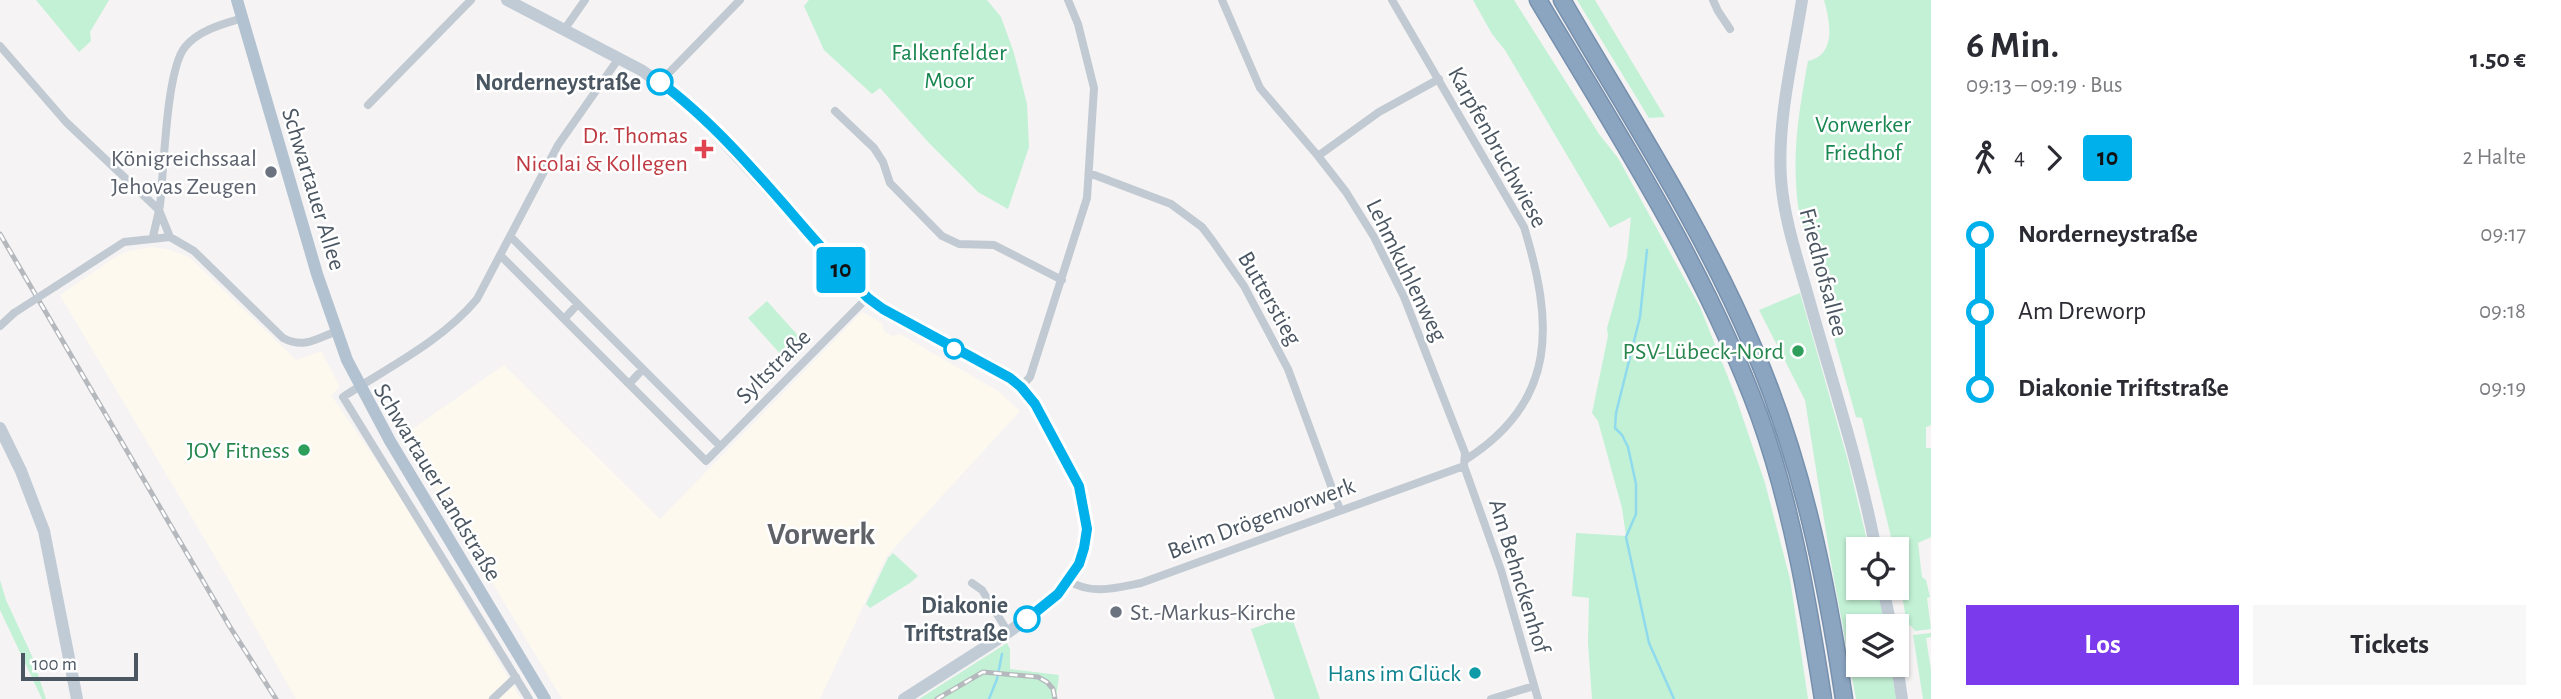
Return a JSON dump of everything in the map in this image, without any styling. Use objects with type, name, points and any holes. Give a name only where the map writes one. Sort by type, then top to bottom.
[{"type":"highway","points":[[1538,0],[1659,205],[1736,357],[1763,429],[1794,535],[1811,618],[1823,699]]},
{"type":"highway","points":[[1562,0],[1705,245],[1753,346],[1775,401],[1803,490],[1830,606],[1844,699]]},
{"type":"main road","name":"Schwartauer Allee","points":[[237,0],[317,274],[360,387]]},
{"type":"main road","name":"Schwartauer Landstraße","points":[[360,387],[545,699]]},
{"type":"street","points":[[368,106],[471,0]]},
{"type":"street","points":[[507,0],[619,58],[686,101],[868,298],[883,309],[1010,378],[1035,404],[1079,486],[1087,529],[1084,548],[1069,581],[1044,607],[904,699]]},
{"type":"street","points":[[564,30],[585,0]]},
{"type":"street","points":[[660,82],[740,0]]},
{"type":"street","points":[[1021,387],[1030,377],[1087,198],[1094,88],[1078,24],[1068,0]]},
{"type":"street","points":[[1223,2],[1234,0]]},
{"type":"street","name":"Karpfenbruchwiese","points":[[1392,0],[1524,227],[1543,302],[1545,328],[1541,354],[1530,390],[1512,420],[1465,463]]},
{"type":"street","points":[[1713,0],[1730,29]]},
{"type":"street","name":"Friedhofsallee","points":[[1802,0],[1784,115],[1780,157],[1781,182],[1797,255],[1854,458],[1873,537]]},
{"type":"street","name":"Lehmkuhlenweg","points":[[1223,2],[1260,88],[1346,192],[1374,237],[1404,297],[1429,357],[1465,453],[1465,463]]},
{"type":"street","points":[[153,237],[159,210],[173,80],[178,57],[187,44],[200,34],[243,18]]},
{"type":"street","points":[[0,46],[66,122],[159,210],[170,237]]},
{"type":"street","points":[[360,387],[435,338],[464,314],[477,299],[558,145],[619,58]]},
{"type":"street","points":[[1318,156],[1379,112],[1439,79]]},
{"type":"street","points":[[835,111],[874,148],[883,162],[890,183],[942,236],[959,244],[994,245],[1062,280]]},
{"type":"street","name":"Butterstieg","points":[[1089,173],[1171,204],[1202,227],[1212,240],[1244,286],[1288,369],[1340,510]]},
{"type":"street","points":[[0,326],[14,313],[124,242],[170,237],[194,251],[283,338],[294,344],[302,344],[337,331]]},
{"type":"street","points":[[511,237],[720,446]]},
{"type":"street","points":[[501,256],[629,384],[643,369]]},
{"type":"street","name":"Syltstraße","points":[[629,384],[706,461],[868,298]]},
{"type":"street","points":[[564,319],[578,304]]},
{"type":"street","name":"Schwartauer Landstraße","points":[[360,387],[343,397],[351,412],[401,488],[529,699]]},
{"type":"street","points":[[0,428],[16,460],[44,531],[77,699]]},
{"type":"street","name":"Beim Drögenvorwerk","points":[[1069,581],[1087,589],[1141,583],[1465,463]]},
{"type":"street","name":"Am Behnckenhof","points":[[1465,463],[1501,570],[1538,699]]},
{"type":"street","points":[[972,583],[982,590],[1008,632]]},
{"type":"street","points":[[493,699],[516,677]]},
{"type":"street","points":[[1899,677],[1902,699]]},
{"type":"street","points":[[1491,699],[1534,686]]},
{"type":"shaded area","points":[[152,247],[189,257],[296,360],[321,351],[340,387],[331,395],[391,482],[521,699],[296,699],[60,295],[117,256]]},
{"type":"shaded area","points":[[862,312],[882,323],[884,331],[892,336],[900,334],[998,391],[1020,411],[886,557],[820,699],[562,699],[410,445],[408,432],[504,365],[660,519]]},
{"type":"green space","points":[[36,0],[109,0],[90,32],[91,41],[79,52]]},
{"type":"green space","name":"Falkenfelder Moor","points":[[809,0],[987,0],[1001,17],[1014,53],[1027,104],[1029,147],[1008,209],[978,192],[880,88],[872,94],[824,50],[804,6]]},
{"type":"green space","points":[[1473,0],[1514,0],[1599,134],[1618,158],[1700,307],[1735,395],[1765,483],[1790,579],[1808,699],[1592,699],[1588,643],[1589,598],[1572,596],[1576,533],[1626,536],[1622,508],[1598,421],[1592,413],[1608,336],[1607,328],[1627,257],[1631,217],[1610,228]]},
{"type":"green space","points":[[1577,0],[1595,0],[1665,117],[1649,118]]},
{"type":"green space","name":"Vorwerker Friedhof","points":[[1824,0],[1931,0],[1931,425],[1926,427],[1926,448],[1931,448],[1931,537],[1918,543],[1922,577],[1926,580],[1930,597],[1927,598],[1931,629],[1915,631],[1909,626],[1909,614],[1905,614],[1903,600],[1909,600],[1909,537],[1891,537],[1862,418],[1856,417],[1799,213],[1796,155],[1799,119],[1808,61],[1824,52],[1829,36]]},
{"type":"green space","points":[[1800,293],[1848,461],[1866,537],[1846,537],[1846,600],[1880,600],[1882,614],[1846,614],[1846,644],[1805,400],[1759,310]]},
{"type":"green space","points":[[767,301],[802,340],[783,357],[748,318]]},
{"type":"green space","points":[[893,553],[918,576],[870,608],[866,604]]},
{"type":"green space","points":[[0,580],[6,600],[32,656],[46,699],[42,699],[0,610]]},
{"type":"green space","points":[[1291,615],[1320,699],[1275,699],[1251,629]]},
{"type":"green space","points":[[1931,633],[1931,637],[1926,638],[1931,670],[1931,699],[1923,699],[1913,635]]},
{"type":"green space","points":[[1007,643],[1010,649],[1010,669],[1059,675],[1056,699],[919,699]]},
{"type":"green space","points":[[1852,677],[1893,677],[1896,699],[1856,699]]},
{"type":"waterway","points":[[1647,250],[1640,317],[1616,413],[1615,428],[1628,447],[1636,484],[1636,514],[1626,537],[1649,643],[1674,699]]},
{"type":"waterway","points":[[989,699],[997,679],[1002,654]]},
{"type":"railway","points":[[0,234],[230,627],[276,699]]},
{"type":"railway","points":[[937,699],[983,672],[1038,677],[1053,689],[1055,699]]},
{"type":"bus line","name":"10","points":[[660,82],[686,101],[723,139],[868,298],[883,309],[1010,378],[1035,404],[1079,486],[1087,529],[1079,564],[1069,581],[1044,607],[1027,619]]},
{"type":"place","name":"Norderneystraße","points":[[660,82]]},
{"type":"place","name":"Dr. Thomas Nicolai & Kollegen","points":[[704,149]]},
{"type":"place","name":"Königreichssaal Jehovas Zeugen","points":[[271,172]]},
{"type":"place","name":"PSV-Lübeck-Nord","points":[[1798,351]]},
{"type":"place","name":"JOY Fitness","points":[[304,450]]},
{"type":"place","name":"St.-Markus-Kirche","points":[[1116,612]]},
{"type":"place","name":"Diakonie Triftstraße","points":[[1027,619]]},
{"type":"place","name":"Hans im Glück","points":[[1475,673]]},
{"type":"district","name":"Vorwerk","points":[[821,533]]}]
